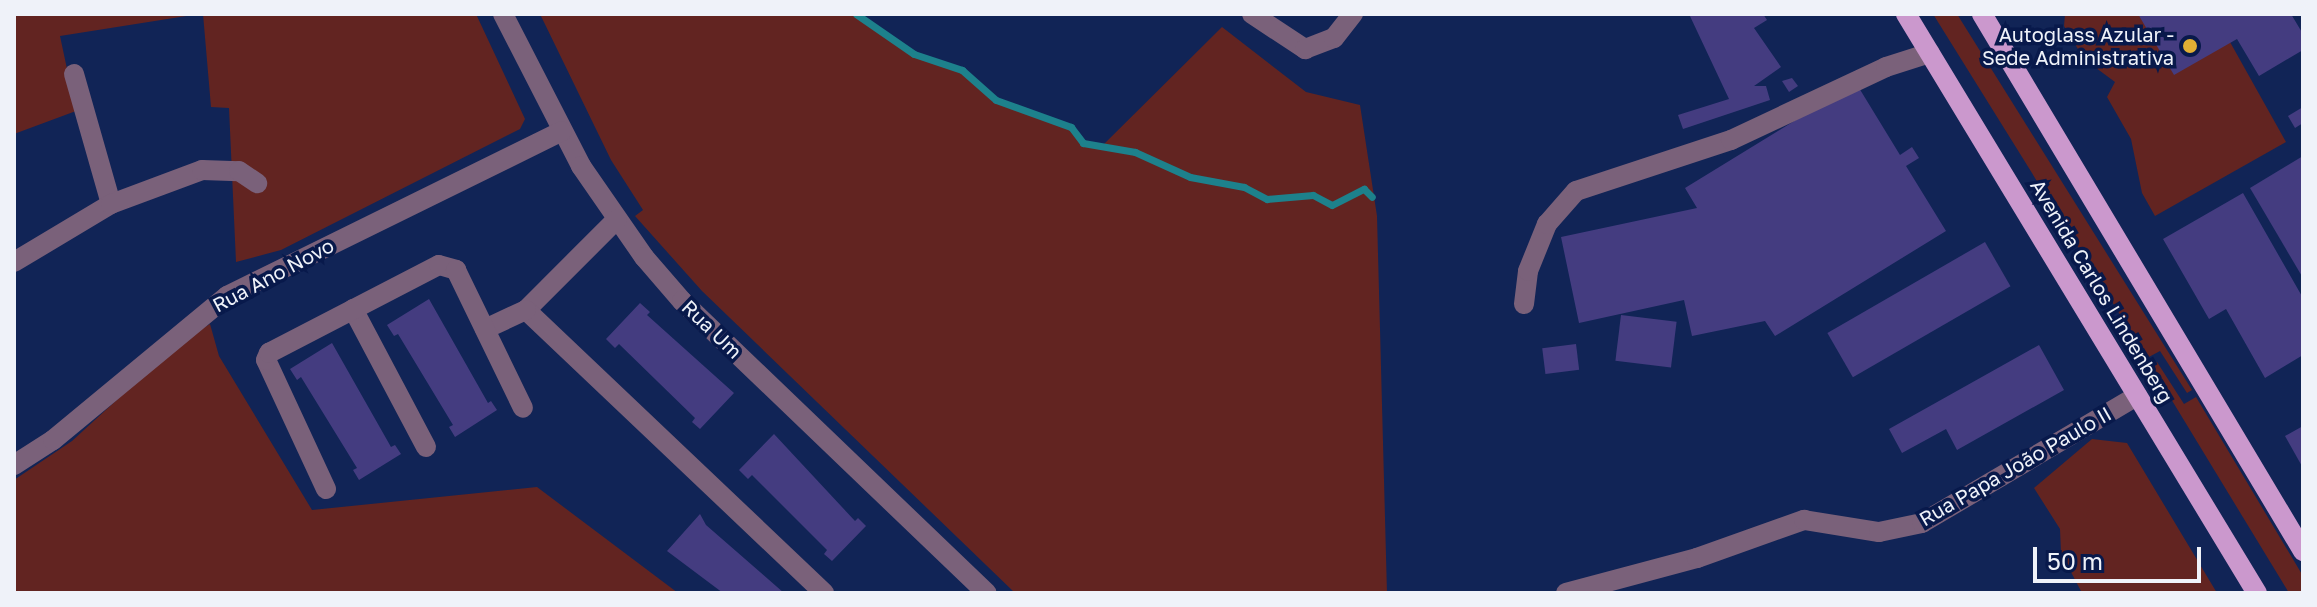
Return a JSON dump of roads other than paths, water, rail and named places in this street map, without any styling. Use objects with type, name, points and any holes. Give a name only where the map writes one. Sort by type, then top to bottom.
[{"type":"main road","name":"Avenida Carlos Lindenberg","points":[[1906,14],[2257,593]]},
{"type":"main road","name":"Avenida Carlos Lindenberg","points":[[1982,14],[2303,551]]},
{"type":"street","name":"Rua Um","points":[[503,14],[562,131],[617,219],[682,301],[986,593]]},
{"type":"street","points":[[1252,14],[1305,49],[1334,38],[1353,14]]},
{"type":"street","points":[[1524,304],[1528,271],[1547,224],[1576,191],[1731,140],[1886,67],[1930,53]]},
{"type":"street","points":[[74,74],[111,204]]},
{"type":"street","name":"Rua Ano Novo","points":[[14,465],[53,440],[227,296],[562,131]]},
{"type":"street","points":[[14,262],[111,204],[202,170],[239,171],[257,183]]},
{"type":"street","points":[[485,329],[526,310],[617,219]]},
{"type":"street","points":[[326,489],[266,360],[269,353],[439,265],[449,266],[485,329],[523,408]]},
{"type":"street","points":[[353,309],[426,447]]},
{"type":"street","points":[[526,310],[824,593]]},
{"type":"street","name":"Rua Papa João Paulo II","points":[[1566,593],[1697,558],[1804,520],[1879,532],[1922,523],[2137,396]]},
{"type":"waterway","points":[[856,14],[914,54],[962,70],[996,100],[1071,127],[1083,143],[1135,152],[1190,177],[1244,187],[1267,199],[1313,195],[1332,205],[1364,189],[1372,197]]},
{"type":"place","name":"Autoglass Azular - Sede Administrativa","points":[[2190,46]]}]
